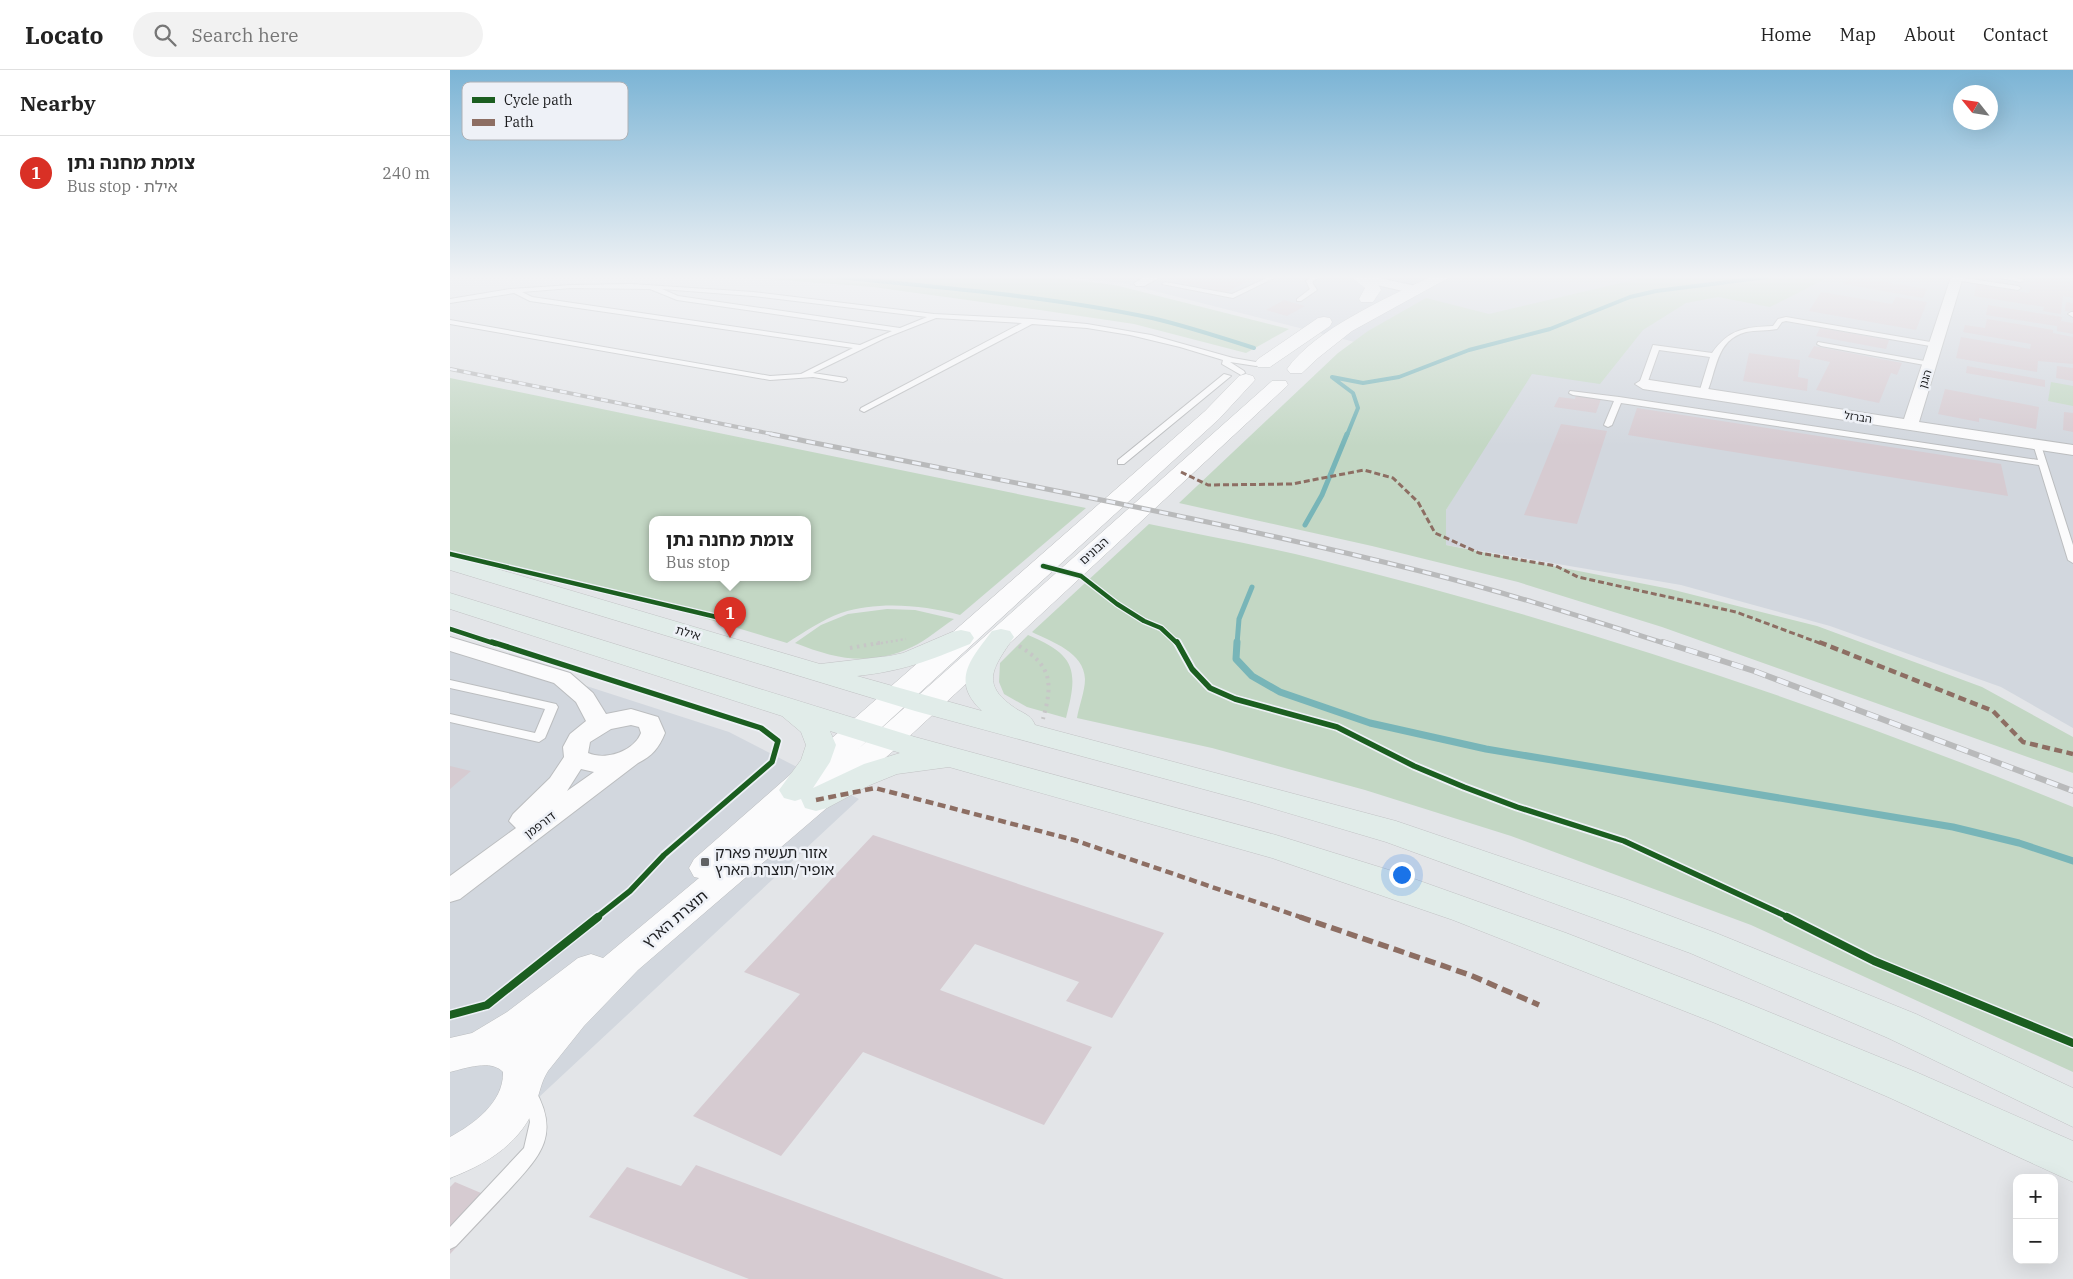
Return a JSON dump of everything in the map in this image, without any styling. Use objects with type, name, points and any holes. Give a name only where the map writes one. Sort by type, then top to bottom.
[{"type":"main road","name":"אילת","points":[[450,562],[912,701],[1243,789],[1396,834],[1613,909],[1712,946],[1902,1026],[2073,1108]]},
{"type":"main road","points":[[450,602],[874,735],[1236,836],[1410,891],[1595,959],[1750,1021],[1956,1108],[2073,1162]]},
{"type":"main road","points":[[1001,637],[980,668],[978,681],[983,695],[994,706],[1039,736]]},
{"type":"main road","points":[[815,671],[889,664],[911,658],[962,638]]},
{"type":"main road","points":[[787,708],[814,727],[821,745],[806,795]]},
{"type":"main road","points":[[806,795],[894,765],[929,759],[970,763]]},
{"type":"street","name":"הבונים","points":[[912,701],[962,638],[1212,415],[1247,371],[1306,333]]},
{"type":"street","name":"הבונים","points":[[874,735],[912,701],[1001,637],[1279,385],[1298,377],[1296,369],[1336,333]]},
{"type":"street","name":"הגנן","points":[[1910,425],[1940,333]]},
{"type":"street","points":[[1247,371],[1282,364],[1296,369]]},
{"type":"street","points":[[1247,371],[1260,385],[1279,385]]},
{"type":"street","name":"הברזל","points":[[1643,384],[2073,450]]},
{"type":"street","points":[[450,644],[562,678],[584,698],[600,724]]},
{"type":"street","name":"דורפמן","points":[[450,874],[545,802],[561,783],[576,758],[576,744],[582,735],[600,724],[631,717],[650,722],[653,736],[648,744],[450,892]]},
{"type":"street","name":"תוצרת הארץ","points":[[450,1158],[478,1144],[494,1130],[513,1108],[523,1080],[548,1038],[586,996],[874,735]]},
{"type":"street","points":[[576,758],[591,765],[603,765],[628,758]]},
{"type":"street","name":"תוצרת הארץ","points":[[462,1050],[521,1024],[572,986],[806,795]]},
{"type":"street","points":[[462,1050],[507,1052],[521,1065],[523,1080]]},
{"type":"lane","points":[[515,333],[770,378],[818,376],[843,380]]},
{"type":"lane","points":[[766,333],[859,347]]},
{"type":"lane","points":[[801,376],[859,347],[892,333]]},
{"type":"lane","points":[[864,410],[1009,333]]},
{"type":"lane","points":[[1139,333],[1236,362],[1247,371]]},
{"type":"lane","points":[[1703,393],[1714,355],[1724,339],[1737,333]]},
{"type":"lane","points":[[1869,333],[1936,345]]},
{"type":"lane","points":[[1821,344],[1930,364]]},
{"type":"lane","points":[[1643,384],[1656,347],[1714,355]]},
{"type":"lane","points":[[1215,356],[1247,371]]},
{"type":"lane","points":[[1121,462],[1247,371]]},
{"type":"lane","points":[[1573,393],[2043,463]]},
{"type":"lane","points":[[1608,425],[1619,400]]},
{"type":"lane","points":[[2037,444],[2073,560]]},
{"type":"lane","points":[[450,684],[552,708],[539,738],[450,718]]},
{"type":"lane","points":[[450,1240],[531,1153],[538,1136],[537,1107],[523,1080]]},
{"type":"path","points":[[1001,637],[1033,654],[1044,666],[1048,702],[1039,736]]},
{"type":"path","points":[[846,649],[914,638]]},
{"type":"shaded area","points":[[1321,333],[2073,333],[2073,728],[2001,687],[1830,626],[1681,585],[1446,545],[1446,510],[1520,384]]},
{"type":"shaded area","points":[[450,642],[729,732],[859,799],[450,1180]]},
{"type":"green space","points":[[1170,333],[1281,333],[1246,353]]},
{"type":"green space","points":[[1365,333],[1640,333],[1600,384],[1532,374],[1446,510],[1446,545],[1670,589],[1817,626],[1982,687],[2073,737],[2073,773],[1662,627],[1518,582],[1372,546],[1179,503],[1338,353]]},
{"type":"green space","points":[[450,378],[1086,508],[960,615],[931,609],[901,606],[855,609],[841,613],[813,626],[787,643],[674,609],[450,550]]},
{"type":"green space","points":[[2051,382],[2073,386],[2073,406],[2048,401]]},
{"type":"green space","points":[[1149,524],[1320,560],[1512,611],[1607,639],[1888,735],[2073,807],[2073,1072],[1751,925],[1511,836],[1365,790],[1212,748],[1077,718],[1085,679],[1079,662],[1066,649],[1032,632]]},
{"type":"green space","points":[[887,609],[915,610],[954,619],[918,644],[881,657],[867,659],[839,657],[795,643],[821,625],[848,614]]},
{"type":"green space","points":[[1028,635],[1056,650],[1070,666],[1072,687],[1066,718],[1027,707],[1004,694],[999,682],[1000,663]]},
{"type":"building","points":[[1817,333],[1851,333],[1889,340],[1886,349],[1816,336]]},
{"type":"building","points":[[1971,333],[2055,333],[2073,337],[2073,364],[2038,361],[2037,372],[1956,358],[1961,337],[2030,349],[2031,344]]},
{"type":"building","points":[[1814,346],[1902,363],[1897,375],[1891,373],[1879,403],[1816,390],[1830,362],[1808,357]]},
{"type":"building","points":[[1749,353],[1800,360],[1798,377],[1808,379],[1807,391],[1743,381]]},
{"type":"building","points":[[1967,366],[2045,380],[2045,387],[1966,373]]},
{"type":"building","points":[[2057,366],[2073,368],[2073,381],[2056,378]]},
{"type":"building","points":[[1945,389],[2039,407],[2036,429],[1979,418],[1979,422],[1938,414]]},
{"type":"building","points":[[1576,395],[1601,399],[1596,413],[1554,407],[1559,397],[1575,399]]},
{"type":"building","points":[[1637,408],[2001,464],[2008,496],[1628,435]]},
{"type":"building","points":[[2064,412],[2073,413],[2073,432],[2063,430]]},
{"type":"building","points":[[1561,424],[1607,431],[1577,524],[1524,515]]},
{"type":"building","points":[[450,766],[471,771],[450,789]]},
{"type":"building","points":[[873,835],[1164,933],[1112,1018],[1066,1001],[1079,982],[975,944],[940,990],[1092,1047],[1044,1125],[863,1052],[781,1156],[693,1116],[800,994],[744,972]]},
{"type":"building","points":[[696,1165],[1004,1279],[749,1279],[589,1217],[627,1167],[681,1186]]},
{"type":"building","points":[[455,1182],[500,1201],[450,1254],[450,1187]]},
{"type":"waterway","points":[[1207,333],[1254,348]]},
{"type":"waterway","points":[[1332,377],[1363,383],[1399,377],[1469,350],[1533,333]]},
{"type":"waterway","points":[[1333,378],[1353,393],[1358,408],[1347,435]]},
{"type":"waterway","points":[[1305,525],[1322,495],[1347,434]]},
{"type":"waterway","points":[[1237,644],[1239,619],[1252,587]]},
{"type":"waterway","points":[[1237,642],[1236,659],[1252,676],[1280,692],[1370,723],[1486,749],[1953,827],[2019,843],[2073,861]]},
{"type":"railway","points":[[450,369],[777,435]]},
{"type":"railway","points":[[771,434],[1265,534],[1488,589],[1667,644]]},
{"type":"railway","points":[[1663,642],[1754,671],[2073,791]]},
{"type":"marked path","points":[[1181,472],[1208,485],[1292,484],[1330,475],[1364,470],[1393,478],[1418,502],[1435,533],[1479,553],[1556,566],[1578,577],[1736,612],[1872,662],[1993,711],[2023,742],[2073,754]]},
{"type":"marked path","points":[[816,800],[875,788],[1074,840],[1470,975],[1539,1005]]},
{"type":"cycle path","points":[[450,554],[725,619]]},
{"type":"cycle path","points":[[1043,566],[1081,576],[1117,604],[1144,621],[1161,628],[1177,642],[1192,669],[1210,688],[1235,699],[1337,727],[1414,766],[1464,787],[1517,807],[1624,841],[1811,928],[1874,961],[2073,1043]]},
{"type":"cycle path","points":[[450,629],[761,728],[778,741],[772,762],[664,855],[630,891],[487,1005],[450,1015]]},
{"type":"place","name":"צומת מחנה נתן","points":[[730,638]]},
{"type":"place","name":"אזור תעשיה פארק אופיר/תוצרת הארץ","points":[[705,862]]}]
